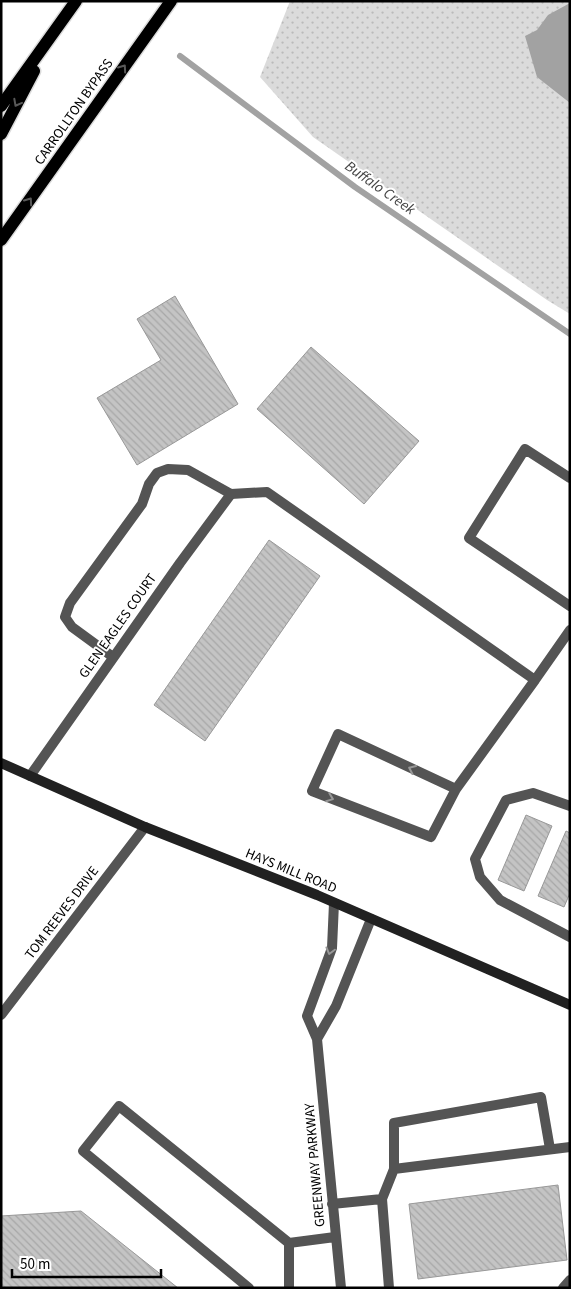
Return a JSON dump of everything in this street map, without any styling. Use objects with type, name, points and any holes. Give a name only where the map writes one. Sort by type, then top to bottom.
[{"type":"main road","points":[[1,106],[76,1]]},
{"type":"main road","name":"CARROLLTON BYPASS","points":[[1,240],[171,1]]},
{"type":"main road","points":[[1,134],[56,29]]},
{"type":"street","points":[[570,478],[525,449],[469,538],[570,606]]},
{"type":"street","points":[[113,657],[72,627],[64,617],[70,603],[142,504],[149,484],[157,473],[168,469],[188,470],[231,494],[267,492],[535,680]]},
{"type":"street","name":"GLEN EAGLES COURT","points":[[30,776],[231,494]]},
{"type":"street","points":[[456,789],[338,734],[312,791],[431,837],[456,789],[570,630]]},
{"type":"street","name":"HAYS MILL ROAD","points":[[1,763],[145,827],[334,903],[570,1005]]},
{"type":"street","points":[[570,806],[533,793],[506,800],[475,859],[480,877],[500,900],[570,937]]},
{"type":"street","name":"TOM REEVES DRIVE","points":[[1,1016],[145,827]]},
{"type":"street","name":"GREENWAY PARKWAY","points":[[334,903],[332,948],[307,1016],[317,1039],[341,1288]]},
{"type":"street","points":[[317,1039],[336,1006],[371,919]]},
{"type":"street","points":[[389,1288],[382,1199],[394,1168],[394,1123],[541,1097],[550,1149]]},
{"type":"street","points":[[249,1288],[83,1151],[119,1106],[289,1243],[335,1236]]},
{"type":"street","points":[[394,1168],[550,1149],[569,1150]]},
{"type":"street","points":[[332,1204],[382,1199]]},
{"type":"street","points":[[289,1243],[289,1288]]},
{"type":"street","points":[[563,1288],[570,1280]]},
{"type":"shaded area","points":[[290,1],[570,1],[570,314],[547,300],[313,137],[260,77]]},
{"type":"shaded area","points":[[570,3],[570,103],[537,77],[525,36],[537,30],[548,15]]},
{"type":"building","points":[[175,296],[238,404],[137,465],[97,398],[161,360],[137,319]]},
{"type":"building","points":[[311,347],[419,441],[364,504],[257,409]]},
{"type":"building","points":[[269,540],[320,576],[205,741],[154,705]]},
{"type":"building","points":[[526,815],[552,826],[524,891],[498,880]]},
{"type":"building","points":[[566,831],[570,833],[570,893],[564,907],[538,896]]},
{"type":"building","points":[[558,1185],[567,1260],[418,1279],[409,1204]]},
{"type":"building","points":[[81,1211],[178,1288],[1,1288],[1,1216]]},
{"type":"waterway","name":"Buffalo Creek","points":[[180,56],[355,187],[570,334]]}]
